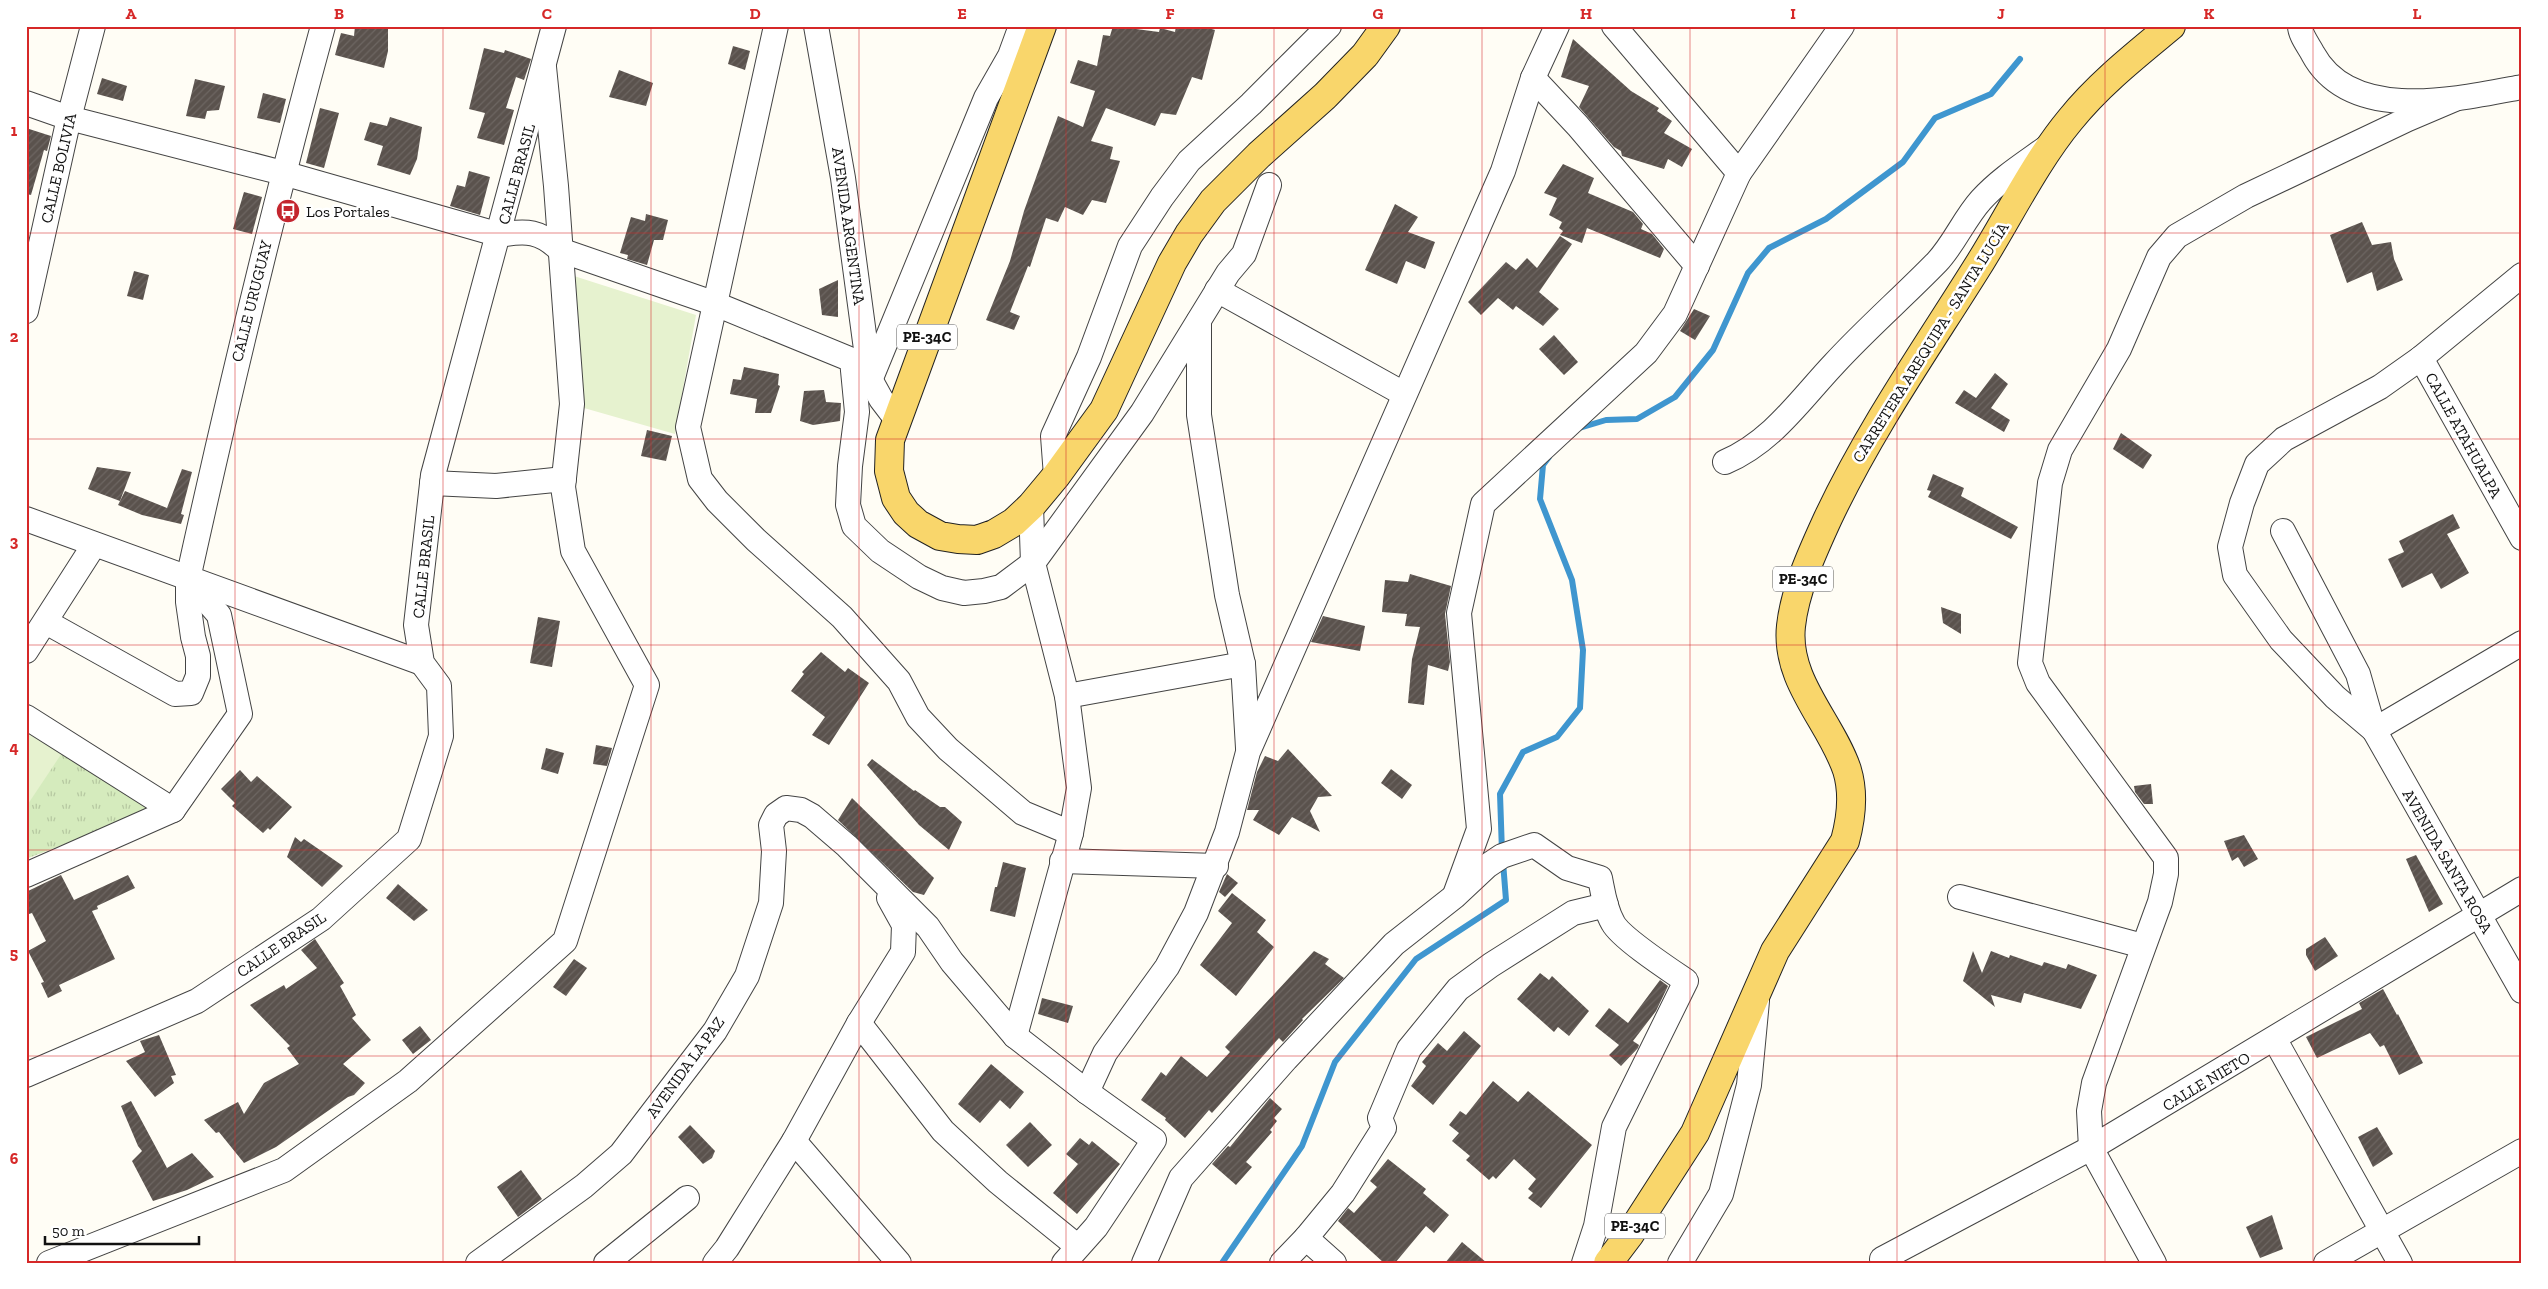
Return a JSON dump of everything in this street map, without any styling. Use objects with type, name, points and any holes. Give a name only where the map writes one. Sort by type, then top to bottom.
[{"type":"main road","name":"PE-34C","points":[[1042,26],[890,440],[889,472],[896,498],[906,513],[929,532],[958,539],[977,540],[994,534],[1014,522],[1031,506],[1056,476],[1104,410],[1172,263],[1189,234],[1224,190],[1259,155],[1325,96],[1365,55],[1386,26]]},
{"type":"main road","name":"CARRETERA AREQUIPA - SANTA LUCÍA","points":[[1608,1263],[1695,1134],[1775,951],[1845,841],[1850,820],[1848,772],[1840,754],[1815,711],[1799,676],[1793,654],[1791,627],[1804,576],[1820,536],[1850,472],[1874,430],[2054,142],[2090,96],[2171,26]]},
{"type":"street","name":"CALLE BOLIVIA","points":[[26,311],[69,118],[93,26]]},
{"type":"street","name":"CALLE URUGUAY","points":[[46,622],[175,694],[192,694],[198,676],[198,656],[191,628],[188,579],[232,379],[283,173],[323,26]]},
{"type":"street","name":"CALLE BRASIL","points":[[26,1075],[197,1001],[321,919],[409,839],[441,736],[440,686],[422,664],[416,625],[432,483],[500,235],[554,26]]},
{"type":"street","points":[[776,26],[713,304],[688,427],[700,479],[717,501],[756,540],[842,617],[899,681],[918,717],[948,749],[1023,813],[1071,833]]},
{"type":"street","name":"AVENIDA ARGENTINA","points":[[816,26],[843,178],[870,378],[897,420]]},
{"type":"street","points":[[870,378],[986,98],[1010,56],[1021,26]]},
{"type":"street","points":[[1056,476],[1053,436],[1089,357],[1130,246],[1162,197],[1189,161],[1258,98],[1329,26]]},
{"type":"street","points":[[1087,1092],[1106,1053],[1167,967],[1196,913],[1228,832],[1248,752],[1503,171],[1533,78],[1556,26]]},
{"type":"street","points":[[1614,26],[1739,173]]},
{"type":"street","points":[[1455,896],[1479,829],[1459,613],[1483,504],[1646,353],[1674,314],[1739,173],[1842,26]]},
{"type":"street","points":[[2300,26],[2319,65],[2348,90],[2380,100],[2456,99],[2522,87]]},
{"type":"street","points":[[49,1263],[284,1170],[408,1081],[565,941],[647,685],[573,551],[563,487],[572,404],[544,67]]},
{"type":"street","points":[[1533,78],[1606,158],[1697,266]]},
{"type":"street","points":[[2154,1263],[2091,1148],[2089,1111],[2094,1082],[2160,902],[2166,874],[2166,858],[2038,683],[2030,662],[2050,483],[2060,450],[2119,349],[2159,257],[2177,236],[2246,196],[2408,119],[2456,99]]},
{"type":"street","points":[[26,103],[69,118],[283,173],[500,235],[519,232],[547,237],[560,250],[713,304],[852,360],[857,412],[850,466],[848,505],[854,526],[880,550],[919,577],[942,588],[956,591],[984,591],[1001,587],[1032,563],[1142,414],[1217,290],[1244,254],[1269,185]]},
{"type":"street","points":[[1725,462],[1767,438],[1854,341],[1939,260],[1981,200],[2007,177],[2054,142]]},
{"type":"street","points":[[2374,730],[2335,697],[2282,640],[2236,575],[2230,547],[2242,503],[2257,464],[2284,439],[2380,387],[2421,358],[2522,275]]},
{"type":"street","points":[[1217,290],[1404,394]]},
{"type":"street","points":[[1199,320],[1199,415],[1227,595],[1243,664],[1248,752]]},
{"type":"street","name":"CALLE ATAHUALPA","points":[[2421,358],[2522,538]]},
{"type":"street","points":[[432,483],[496,486],[564,479]]},
{"type":"street","points":[[1015,1036],[1071,833],[1079,788],[1067,696],[1032,563],[1031,506]]},
{"type":"street","points":[[26,519],[422,664]]},
{"type":"street","points":[[2283,531],[2358,674],[2374,730]]},
{"type":"street","points":[[26,651],[94,545]]},
{"type":"street","points":[[26,875],[173,810],[240,714],[218,615],[188,579]]},
{"type":"street","points":[[2374,730],[2522,643]]},
{"type":"street","points":[[1067,696],[1243,664]]},
{"type":"street","points":[[26,717],[173,810]]},
{"type":"street","name":"AVENIDA SANTA ROSA","points":[[2374,730],[2522,991]]},
{"type":"street","name":"AVENIDA LA PAZ","points":[[478,1263],[584,1186],[621,1154],[715,1031],[747,976],[771,903],[774,851],[772,825],[776,815],[786,808],[801,810],[812,816],[877,876]]},
{"type":"street","points":[[1144,1263],[1181,1178],[1286,1058],[1394,944],[1455,896],[1487,866],[1502,856],[1534,845],[1566,868],[1600,878],[1606,905],[1614,925],[1648,955],[1686,981],[1614,1127],[1596,1226],[1584,1263]]},
{"type":"street","points":[[1062,861],[1216,866]]},
{"type":"street","points":[[859,1023],[943,1131],[1071,1254],[1096,1228],[1154,1140],[1087,1092],[1015,1036],[952,962],[928,927],[877,876]]},
{"type":"street","points":[[727,1258],[859,1023],[903,952],[904,925],[877,876]]},
{"type":"street","name":"CALLE NIETO","points":[[1883,1261],[2091,1148],[2275,1040],[2478,914],[2522,889]]},
{"type":"street","points":[[1960,898],[2143,946]]},
{"type":"street","points":[[1282,1263],[1306,1238],[1343,1193],[1384,1128],[1380,1118],[1409,1049],[1458,989],[1491,965],[1573,913],[1606,905]]},
{"type":"street","points":[[1680,1263],[1721,1194],[1749,1085],[1759,984]]},
{"type":"street","points":[[2275,1040],[2400,1263]]},
{"type":"street","points":[[794,1140],[899,1263]]},
{"type":"street","points":[[2326,1263],[2522,1151]]},
{"type":"street","points":[[606,1263],[687,1198]]},
{"type":"street","points":[[1306,1238],[1334,1263]]},
{"type":"green space","points":[[574,276],[696,315],[675,434],[584,408]]},
{"type":"green space","points":[[26,726],[155,809],[26,859]]},
{"type":"green space","points":[[26,730],[62,753],[26,807]]},
{"type":"building","points":[[355,26],[388,26],[388,51],[384,68],[335,55],[341,33],[354,36]]},
{"type":"building","points":[[1113,26],[1159,32],[1160,28],[1175,32],[1176,26],[1201,26],[1215,30],[1202,80],[1192,77],[1176,115],[1161,113],[1155,126],[1106,108],[1091,141],[1113,147],[1110,159],[1120,161],[1106,203],[1092,200],[1083,215],[1065,207],[1058,222],[1046,218],[1030,267],[1028,266],[1010,312],[1020,316],[1014,330],[986,320],[1010,261],[1024,211],[1058,116],[1083,127],[1095,91],[1070,83],[1078,60],[1097,66],[1103,35],[1110,36]]},
{"type":"building","points":[[1573,39],[1631,91],[1659,108],[1657,111],[1672,121],[1664,133],[1692,149],[1682,167],[1668,159],[1664,169],[1622,156],[1621,151],[1614,147],[1579,107],[1589,86],[1561,77]]},
{"type":"building","points":[[733,46],[750,51],[745,70],[728,64]]},
{"type":"building","points":[[484,48],[504,53],[505,50],[531,59],[524,80],[516,77],[506,108],[514,110],[504,145],[477,138],[485,113],[469,109]]},
{"type":"building","points":[[619,70],[653,83],[646,106],[609,97]]},
{"type":"building","points":[[102,78],[127,86],[123,101],[97,94]]},
{"type":"building","points":[[195,79],[225,86],[219,110],[207,111],[205,119],[186,116]]},
{"type":"building","points":[[263,93],[286,99],[280,123],[257,118]]},
{"type":"building","points":[[320,108],[339,113],[324,168],[306,163]]},
{"type":"building","points":[[390,117],[422,127],[417,159],[410,175],[377,165],[383,146],[364,140],[370,122],[387,126]]},
{"type":"building","points":[[26,128],[51,136],[47,151],[44,150],[31,195],[26,194]]},
{"type":"building","points":[[1563,164],[1594,178],[1588,193],[1633,212],[1643,224],[1641,229],[1652,234],[1664,249],[1660,258],[1587,228],[1582,243],[1560,235],[1563,231],[1559,228],[1562,222],[1549,215],[1557,198],[1544,193]]},
{"type":"building","points":[[469,171],[490,177],[480,215],[450,206],[457,185],[465,187]]},
{"type":"building","points":[[244,192],[262,197],[252,234],[233,229]]},
{"type":"building","points":[[1395,204],[1418,217],[1408,232],[1435,242],[1425,269],[1406,261],[1397,284],[1365,270]]},
{"type":"building","points":[[646,214],[668,220],[663,240],[654,240],[647,265],[627,259],[628,255],[620,253],[631,217],[645,221]]},
{"type":"building","points":[[2362,222],[2372,245],[2391,242],[2394,259],[2403,280],[2377,291],[2372,272],[2347,283],[2330,235]]},
{"type":"building","points":[[1560,236],[1572,244],[1539,292],[1559,309],[1543,326],[1516,306],[1513,310],[1498,298],[1481,315],[1468,302],[1506,262],[1516,270],[1527,258],[1537,268]]},
{"type":"building","points":[[134,271],[149,275],[143,300],[127,296]]},
{"type":"building","points":[[838,280],[838,317],[822,315],[819,289]]},
{"type":"building","points":[[1694,309],[1710,316],[1695,340],[1680,331]]},
{"type":"building","points":[[1554,335],[1578,362],[1564,375],[1539,349]]},
{"type":"building","points":[[744,367],[779,374],[778,385],[780,386],[771,413],[755,413],[757,399],[730,394],[733,379],[741,380]]},
{"type":"building","points":[[1995,373],[2008,384],[1991,408],[2010,420],[2004,432],[1955,403],[1964,390],[1976,398]]},
{"type":"building","points":[[824,390],[826,402],[841,403],[840,421],[813,425],[800,421],[804,391]]},
{"type":"building","points":[[647,430],[672,436],[666,461],[641,456]]},
{"type":"building","points":[[2121,433],[2152,455],[2143,469],[2113,449]]},
{"type":"building","points":[[97,467],[131,472],[120,501],[88,489]]},
{"type":"building","points":[[182,469],[192,472],[181,514],[184,515],[181,524],[142,515],[118,505],[125,491],[167,508]]},
{"type":"building","points":[[1933,474],[1964,488],[1961,496],[2018,527],[2011,539],[1928,497],[1931,491],[1927,490]]},
{"type":"building","points":[[2453,514],[2460,528],[2447,534],[2469,573],[2441,589],[2432,573],[2402,588],[2388,559],[2404,552],[2399,541]]},
{"type":"building","points":[[1410,574],[1451,586],[1445,614],[1450,662],[1448,671],[1428,665],[1424,705],[1408,703],[1412,659],[1420,627],[1405,626],[1407,614],[1382,612],[1385,580],[1408,582]]},
{"type":"building","points":[[1941,607],[1961,614],[1961,634],[1943,623]]},
{"type":"building","points":[[1323,616],[1365,626],[1360,651],[1311,642]]},
{"type":"building","points":[[538,617],[560,621],[552,667],[530,663]]},
{"type":"building","points":[[821,652],[845,672],[848,668],[869,683],[829,745],[812,735],[825,717],[791,691],[804,674],[802,672]]},
{"type":"building","points":[[596,745],[612,748],[607,766],[593,764]]},
{"type":"building","points":[[546,748],[564,753],[558,774],[541,769]]},
{"type":"building","points":[[1288,749],[1332,796],[1318,797],[1310,811],[1320,832],[1292,817],[1279,835],[1253,820],[1259,810],[1247,810],[1257,772],[1265,756],[1278,761]]},
{"type":"building","points":[[872,759],[914,791],[940,807],[945,807],[962,822],[949,850],[919,825],[867,765]]},
{"type":"building","points":[[1391,769],[1412,785],[1402,799],[1381,783]]},
{"type":"building","points":[[240,770],[251,782],[257,776],[292,807],[270,830],[268,828],[263,833],[232,806],[235,803],[221,789]]},
{"type":"building","points":[[2151,784],[2153,804],[2144,804],[2135,792],[2134,786]]},
{"type":"building","points":[[852,798],[934,878],[924,895],[913,892],[838,820]]},
{"type":"building","points":[[2244,835],[2258,859],[2244,867],[2238,857],[2232,861],[2224,841]]},
{"type":"building","points":[[295,837],[301,842],[304,839],[343,866],[322,887],[287,857]]},
{"type":"building","points":[[2416,855],[2443,904],[2429,912],[2406,859]]},
{"type":"building","points":[[1003,862],[1026,868],[1015,917],[990,911]]},
{"type":"building","points":[[1227,874],[1238,883],[1225,897],[1219,892]]},
{"type":"building","points":[[61,875],[74,900],[128,875],[135,888],[97,906],[98,909],[92,911],[115,959],[59,985],[62,991],[48,998],[41,983],[44,982],[28,951],[46,941],[32,913],[26,915],[26,892]]},
{"type":"building","points":[[398,884],[428,910],[414,921],[386,898]]},
{"type":"building","points":[[1232,893],[1266,920],[1257,932],[1274,947],[1236,996],[1200,965],[1232,923],[1218,911]]},
{"type":"building","points":[[2325,937],[2338,956],[2315,971],[2306,955],[2306,949]]},
{"type":"building","points":[[315,939],[344,983],[340,986],[356,1015],[352,1018],[371,1040],[343,1064],[365,1083],[354,1095],[348,1097],[276,1147],[244,1163],[219,1132],[216,1133],[204,1120],[238,1102],[244,1114],[264,1083],[299,1064],[287,1048],[290,1046],[250,1005],[284,985],[286,989],[317,968],[301,950]]},
{"type":"building","points":[[1314,951],[1329,959],[1325,964],[1344,978],[1302,1019],[1283,1042],[1279,1038],[1212,1113],[1209,1110],[1185,1138],[1165,1120],[1166,1118],[1141,1100],[1161,1072],[1166,1076],[1181,1056],[1207,1077],[1230,1052],[1225,1047]]},
{"type":"building","points":[[1973,951],[1982,973],[1991,951],[2009,958],[2010,955],[2042,966],[2044,962],[2066,969],[2068,964],[2097,975],[2081,1009],[2024,993],[2021,1003],[1991,995],[1995,1007],[1963,981]]},
{"type":"building","points":[[574,959],[587,968],[566,996],[553,987]]},
{"type":"building","points":[[1540,973],[1549,980],[1552,976],[1589,1011],[1569,1036],[1558,1027],[1554,1032],[1517,999]]},
{"type":"building","points":[[1660,980],[1668,986],[1656,1011],[1633,1041],[1639,1045],[1638,1048],[1621,1066],[1609,1055],[1619,1045],[1595,1026],[1609,1008],[1628,1023]]},
{"type":"building","points":[[2383,989],[2423,1063],[2399,1075],[2384,1045],[2380,1047],[2370,1033],[2317,1058],[2306,1037],[2362,1009],[2359,1003]]},
{"type":"building","points":[[1042,998],[1073,1006],[1068,1023],[1038,1014]]},
{"type":"building","points":[[420,1026],[431,1040],[413,1054],[402,1040]]},
{"type":"building","points":[[1464,1031],[1481,1046],[1433,1105],[1411,1086],[1426,1066],[1422,1062],[1438,1043],[1447,1051]]},
{"type":"building","points":[[159,1035],[176,1075],[171,1076],[174,1083],[155,1097],[126,1061],[145,1052],[140,1041]]},
{"type":"building","points":[[991,1064],[1024,1092],[1010,1109],[1000,1100],[980,1123],[958,1104]]},
{"type":"building","points":[[1493,1081],[1518,1102],[1528,1091],[1592,1145],[1541,1208],[1528,1198],[1533,1193],[1528,1189],[1536,1179],[1514,1159],[1496,1179],[1493,1176],[1489,1180],[1466,1160],[1470,1156],[1452,1141],[1459,1133],[1449,1125],[1460,1111],[1466,1115]]},
{"type":"building","points":[[1270,1098],[1282,1109],[1274,1118],[1277,1121],[1270,1130],[1272,1132],[1246,1162],[1252,1167],[1236,1185],[1212,1164],[1228,1146],[1230,1147]]},
{"type":"building","points":[[131,1101],[167,1168],[192,1153],[214,1177],[187,1190],[153,1201],[132,1161],[142,1151],[138,1146],[121,1106]]},
{"type":"building","points":[[1030,1122],[1052,1145],[1028,1167],[1006,1145]]},
{"type":"building","points":[[690,1125],[715,1151],[712,1158],[703,1164],[678,1137]]},
{"type":"building","points":[[2377,1127],[2393,1154],[2373,1167],[2358,1137]]},
{"type":"building","points":[[1080,1138],[1089,1145],[1092,1141],[1120,1164],[1077,1214],[1053,1193],[1078,1164],[1066,1154]]},
{"type":"building","points":[[1388,1159],[1426,1189],[1423,1193],[1449,1215],[1434,1233],[1426,1226],[1395,1263],[1384,1263],[1338,1221],[1348,1208],[1354,1213],[1377,1187],[1370,1181]]},
{"type":"building","points":[[521,1170],[542,1199],[518,1217],[497,1187]]},
{"type":"building","points":[[2272,1215],[2283,1249],[2260,1258],[2246,1227]]},
{"type":"building","points":[[1462,1242],[1487,1263],[1445,1263]]},
{"type":"waterway","points":[[1576,429],[1606,420],[1637,419],[1675,397],[1713,350],[1748,273],[1769,248],[1826,219],[1903,162],[1935,118],[1991,94],[2020,59]]},
{"type":"waterway","points":[[1502,852],[1500,794],[1523,752],[1557,737],[1580,708],[1583,650],[1572,580],[1540,499],[1543,465],[1549,457]]},
{"type":"waterway","points":[[1222,1263],[1302,1146],[1335,1062],[1416,959],[1506,900],[1503,862]]},
{"type":"place","name":"Los Portales","points":[[288,211]]}]
